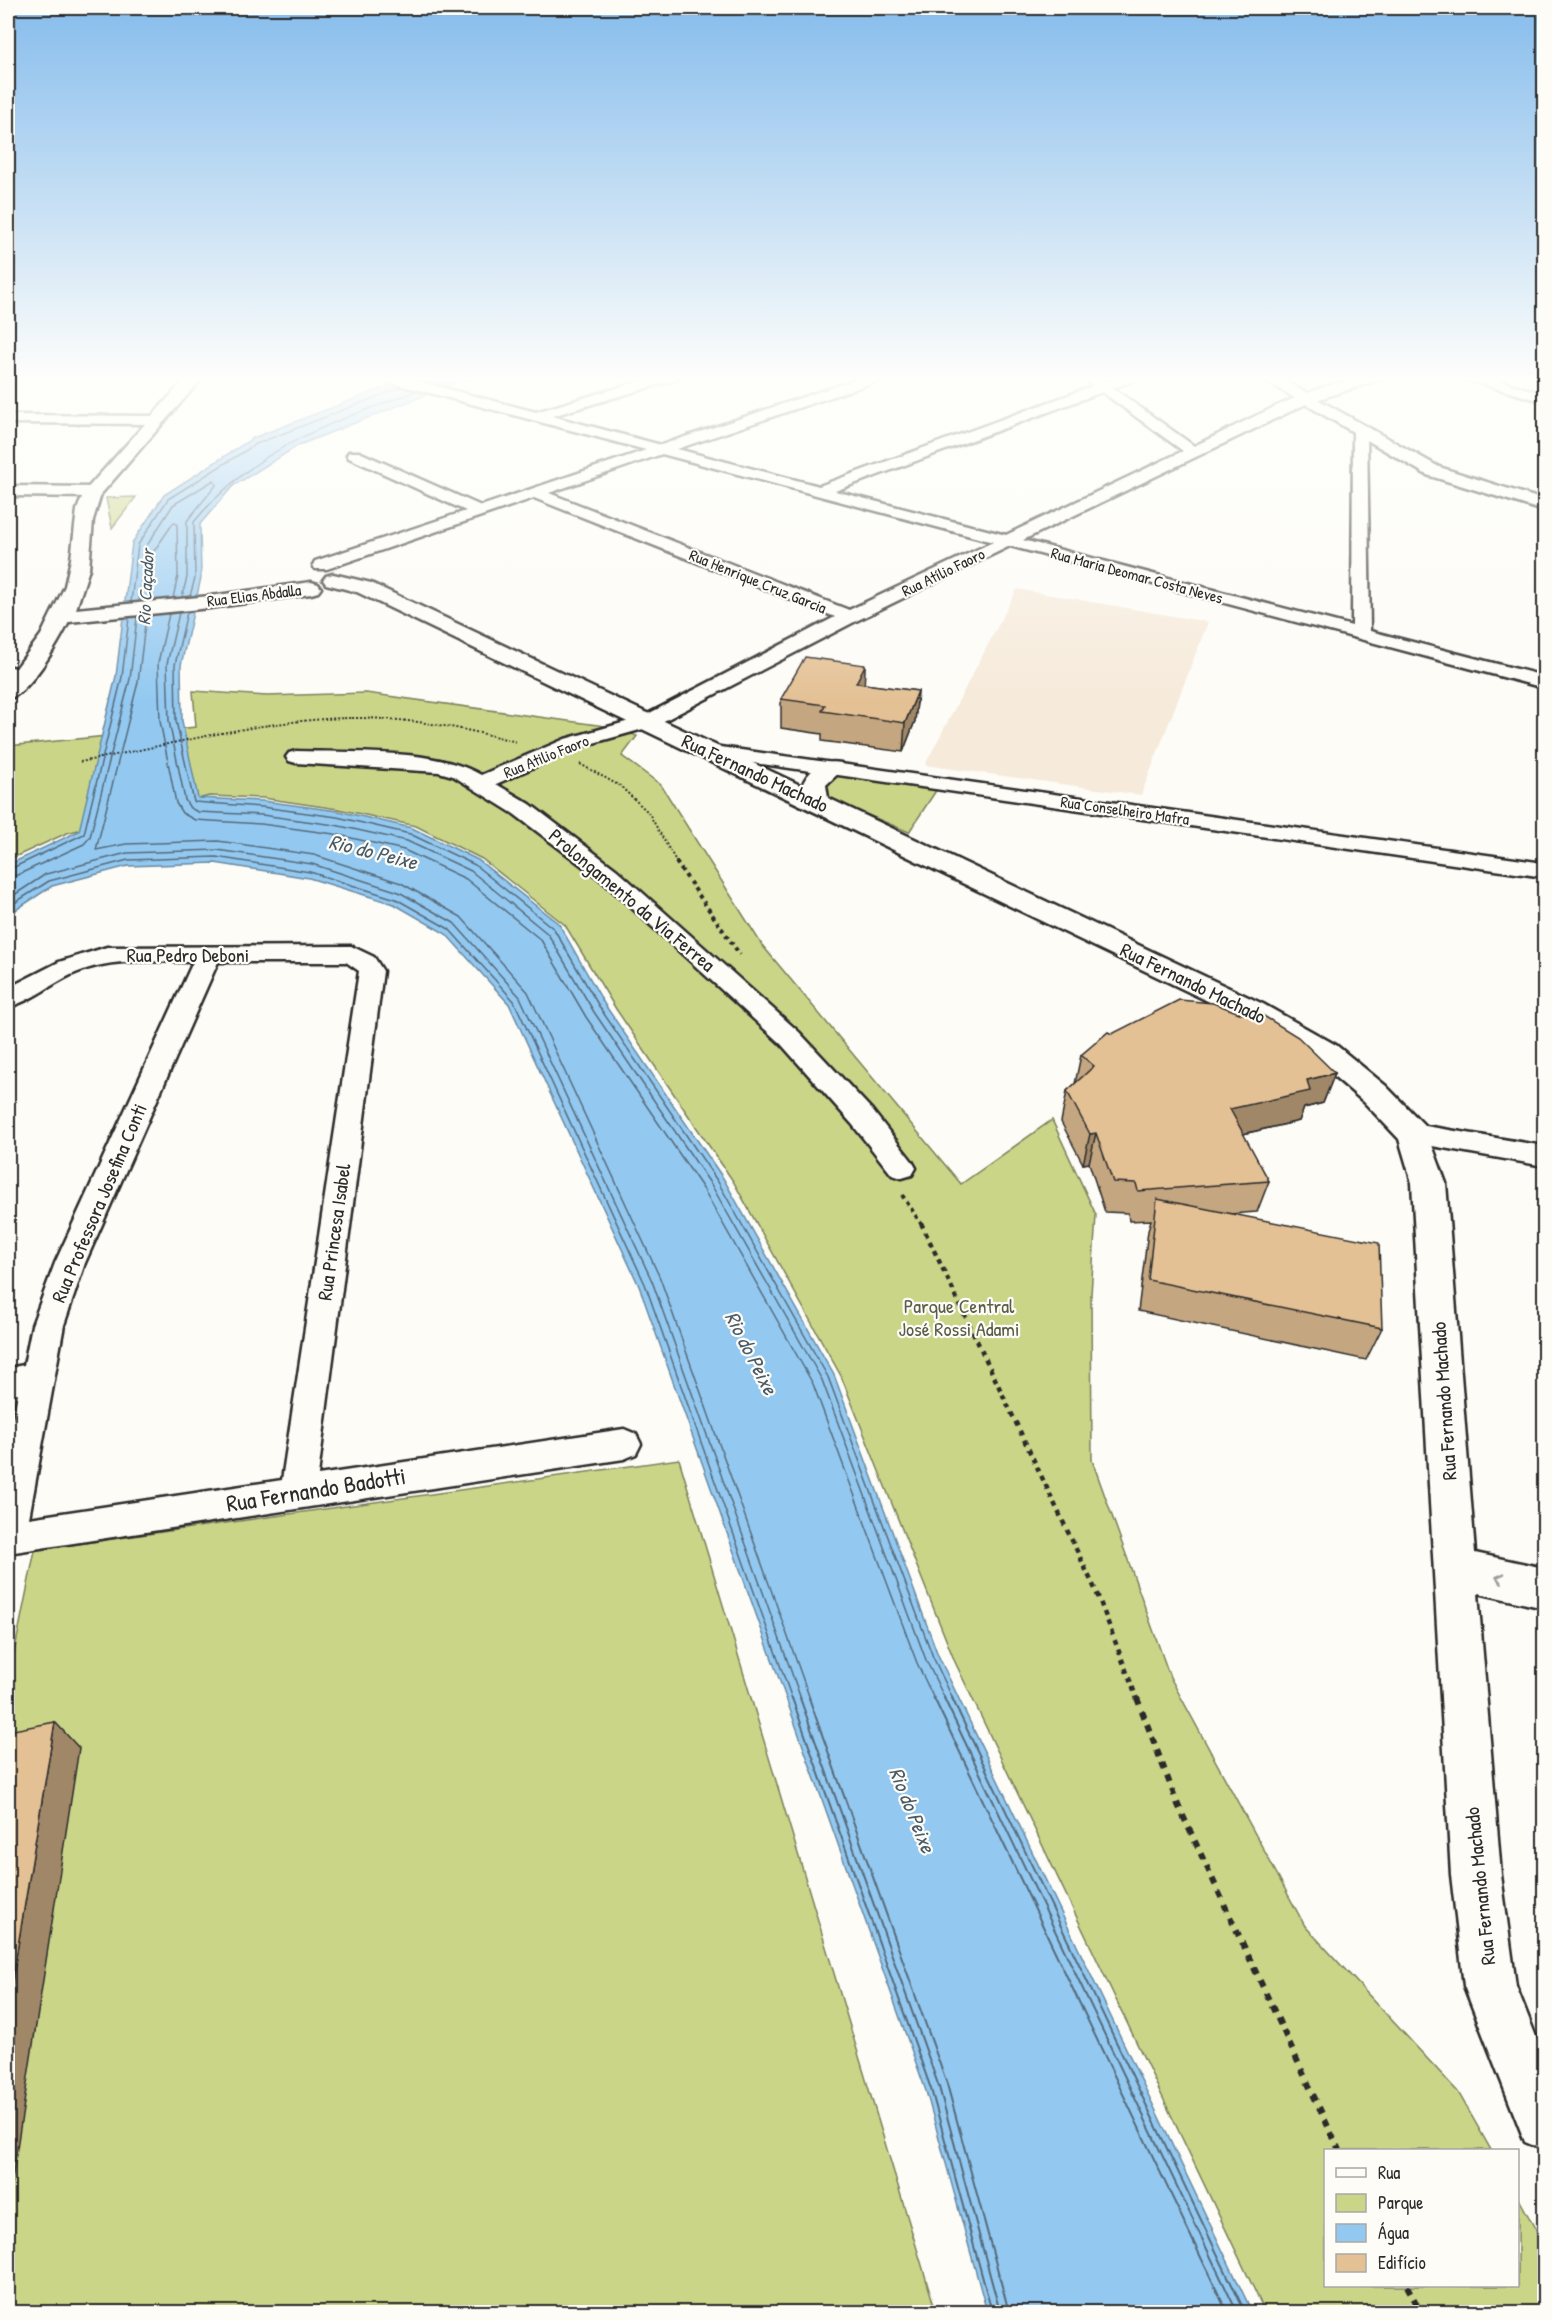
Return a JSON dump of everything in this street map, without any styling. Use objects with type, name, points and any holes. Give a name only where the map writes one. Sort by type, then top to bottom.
[{"type":"main road","points":[[12,680],[62,617],[70,602],[79,570],[87,502],[100,484]]},
{"type":"main road","points":[[1472,484],[1545,506]]},
{"type":"main road","name":"Rua Elias Abdalla","points":[[311,588],[320,570]]},
{"type":"main road","name":"Rua Fernando Machado","points":[[320,570],[364,587],[1253,1011],[1325,1052],[1375,1094],[1414,1134],[1429,1183],[1476,1875],[1490,1986],[1545,2123]]},
{"type":"main road","name":"Rua Elias Abdalla","points":[[196,602],[285,573],[281,580],[284,583],[294,587],[311,588]]},
{"type":"main road","name":"Rua Elias Abdalla","points":[[62,617],[210,602],[311,588]]},
{"type":"main road","points":[[816,801],[812,792],[814,783],[820,774],[832,768]]},
{"type":"main road","points":[[1455,1568],[1545,1588]]},
{"type":"street","points":[[420,484],[478,510]]},
{"type":"street","name":"Rua Elias Abdalla","points":[[320,570],[478,510],[556,484]]},
{"type":"street","name":"Rua Maria Deomar Costa Neves","points":[[800,484],[1007,541],[1545,682]]},
{"type":"street","points":[[823,490],[839,484]]},
{"type":"street","name":"Rua Atílio Faoro","points":[[646,722],[850,618],[1126,484]]},
{"type":"street","points":[[1360,484],[1360,633]]},
{"type":"street","points":[[8,491],[93,492]]},
{"type":"street","name":"Rua Henrique Cruz Garcia","points":[[533,492],[850,618]]},
{"type":"street","name":"Rua Atilio Faoro","points":[[481,783],[592,736],[646,722]]},
{"type":"street","name":"Rua Conselheiro Mafra","points":[[706,751],[1545,870]]},
{"type":"street","name":"Prolongamento da Via Ferrea","points":[[296,758],[418,763],[460,772],[481,783],[560,836],[609,875],[790,1038],[862,1117],[902,1168]]},
{"type":"street","name":"Rua Pedro Deboni","points":[[8,999],[54,971],[87,959],[107,956],[351,954],[365,962],[371,971]]},
{"type":"street","name":"Rua Professora Josefina Conti","points":[[8,1535],[23,1379],[48,1325],[70,1263],[209,955]]},
{"type":"street","name":"Rua Princesa Isabel","points":[[298,1492],[371,971]]},
{"type":"street","points":[[1414,1134],[1545,1156]]},
{"type":"street","name":"Rua Fernando Badotti","points":[[8,1535],[624,1444]]},
{"type":"path","points":[[80,762],[300,722],[375,719],[419,721],[480,731],[550,752],[575,762],[620,786],[648,812],[677,863],[742,958]]},
{"type":"path","points":[[901,1192],[920,1221],[1096,1591],[1178,1805],[1338,2149]]},
{"type":"path","points":[[1408,2287],[1421,2313]]},
{"type":"shaded area","points":[[1017,589],[1208,622],[1141,795],[925,765]]},
{"type":"green space","points":[[136,497],[112,528],[106,498]]},
{"type":"green space","name":"Parque Central José Rossi Adami","points":[[193,691],[267,696],[366,693],[612,727],[637,736],[622,756],[661,785],[762,945],[961,1184],[1052,1120],[1096,1215],[1091,1295],[1092,1460],[1170,1677],[1305,1926],[1458,2092],[1490,2149],[1324,2149],[1324,2287],[1519,2287],[1519,2199],[1544,2245],[1544,2312],[1265,2312],[955,1662],[841,1376],[733,1181],[616,1009],[565,925],[482,859],[416,826],[338,809],[263,798],[209,796],[67,833],[8,860],[8,746],[196,727]]},
{"type":"green space","points":[[844,775],[937,789],[909,832],[827,798],[817,787],[826,776]]},
{"type":"green space","points":[[679,1459],[936,2312],[8,2312],[8,1683],[35,1550]]},
{"type":"water","points":[[181,484],[236,484],[200,524],[201,578],[181,665],[182,721],[198,798],[263,801],[338,811],[412,828],[478,860],[559,924],[605,1005],[723,1178],[834,1375],[938,1655],[1252,2312],[987,2312],[926,2091],[639,1286],[509,1004],[446,934],[394,904],[309,878],[215,863],[128,866],[52,886],[8,915],[8,865],[79,831],[116,676],[132,543],[164,495]]},
{"type":"building","points":[[805,657],[865,665],[856,683],[918,691],[905,723],[822,711],[825,705],[781,699]]},
{"type":"building","points":[[1179,1000],[1213,1003],[1242,1014],[1259,1013],[1298,1037],[1335,1073],[1307,1080],[1310,1091],[1230,1109],[1269,1181],[1138,1191],[1136,1183],[1113,1182],[1096,1133],[1090,1134],[1067,1091],[1094,1066],[1081,1055],[1108,1032],[1112,1034]]},
{"type":"building","points":[[1157,1199],[1379,1243],[1382,1328],[1148,1280]]},
{"type":"building","points":[[55,1722],[8,2006],[8,1731]]},
{"type":"water label","name":"Rio Caçador","points":[[146,587]]},
{"type":"water label","name":"Rio do Peixe","points":[[373,852]]},
{"type":"water label","name":"Rio do Peixe","points":[[751,1353]]},
{"type":"water label","name":"Rio do Peixe","points":[[912,1810]]}]
